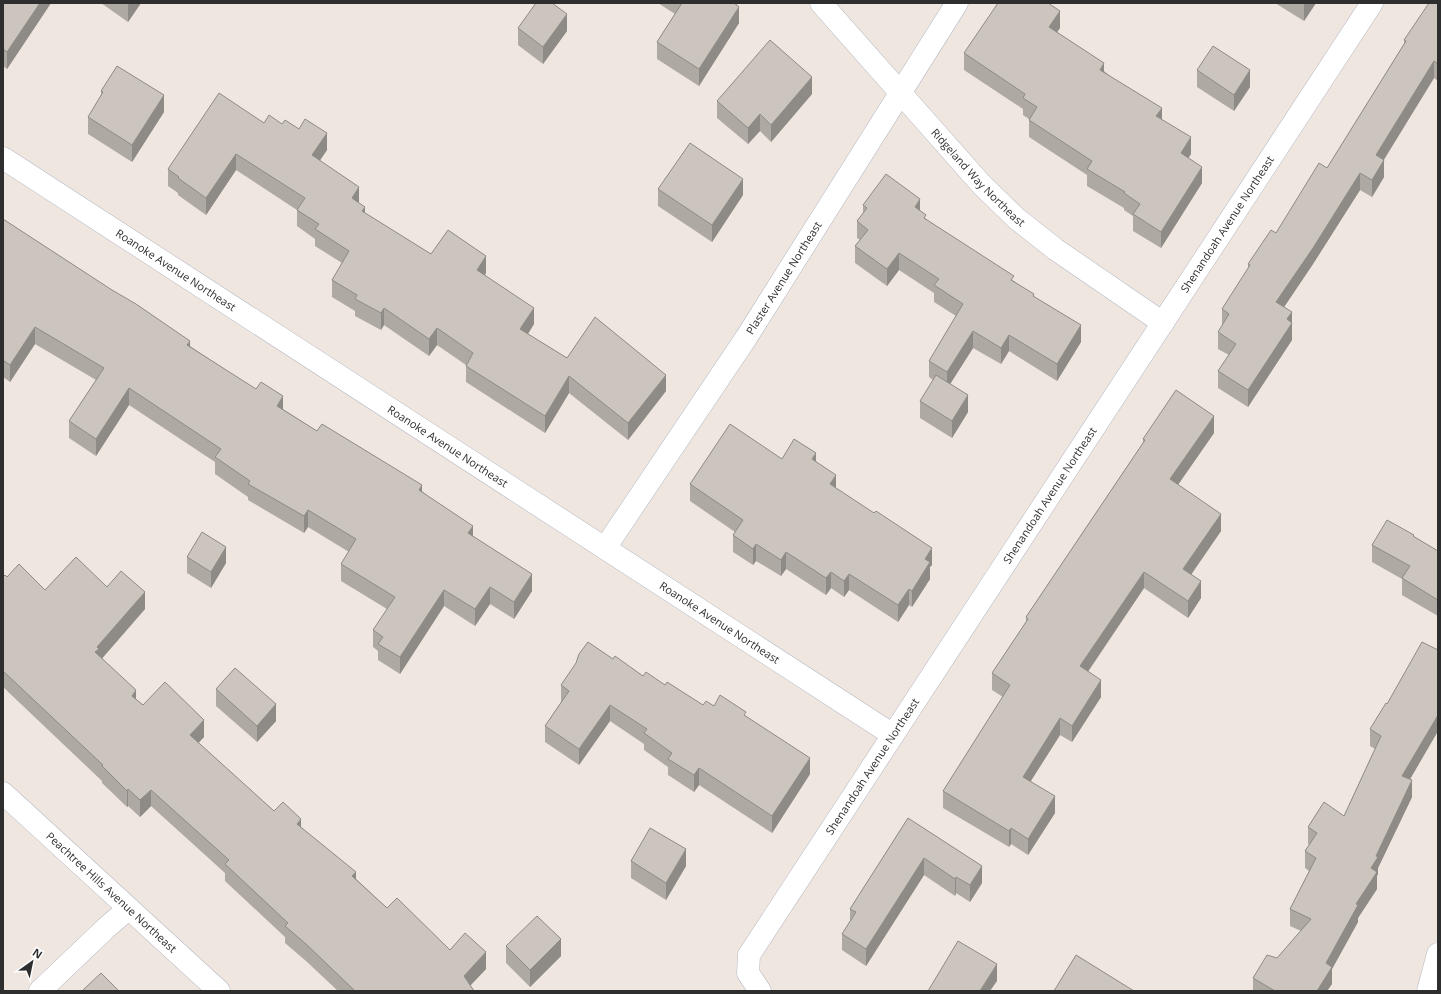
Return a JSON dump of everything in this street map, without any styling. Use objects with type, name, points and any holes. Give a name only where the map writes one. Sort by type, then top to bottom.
[{"type":"street","name":"Ridgeland Way Northeast","points":[[821,3],[981,184],[1017,219],[1055,249],[1163,323]]},
{"type":"street","name":"Plaster Avenue Northeast","points":[[605,548],[746,338],[957,3]]},
{"type":"street","name":"Shenandoah Avenue Northeast","points":[[760,991],[748,973],[749,955],[1372,3]]},
{"type":"street","name":"Roanoke Avenue Northeast","points":[[3,158],[893,735]]},
{"type":"street","name":"Peachtree Hills Avenue Northeast","points":[[3,793],[219,991]]},
{"type":"street","points":[[40,991],[128,908]]},
{"type":"street","points":[[1428,991],[1438,954]]},
{"type":"building","points":[[3,3],[40,3],[7,52],[3,49]]},
{"type":"building","points":[[536,3],[552,3],[567,14],[543,47],[518,28]]},
{"type":"building","points":[[682,3],[734,3],[739,7],[699,69],[657,42]]},
{"type":"building","points":[[998,3],[1048,3],[1060,11],[1049,27],[1104,63],[1100,70],[1162,108],[1156,116],[1191,137],[1181,153],[1202,167],[1161,232],[1133,214],[1140,204],[1124,193],[1125,192],[1087,169],[1092,161],[1029,120],[1037,107],[1023,98],[1025,94],[964,53]]},
{"type":"building","points":[[1429,3],[1438,3],[1438,64],[1434,61],[1376,155],[1384,160],[1372,180],[1360,173],[1313,248],[1276,302],[1292,312],[1287,319],[1292,323],[1248,390],[1218,371],[1236,344],[1218,332],[1229,314],[1222,309],[1250,265],[1248,264],[1271,230],[1276,233],[1319,163],[1327,168],[1406,41],[1404,40]]},
{"type":"building","points":[[770,40],[812,77],[771,125],[760,114],[748,128],[717,101]]},
{"type":"building","points":[[1213,46],[1250,70],[1234,95],[1197,70]]},
{"type":"building","points":[[117,66],[164,95],[132,145],[88,117],[103,92],[101,91]]},
{"type":"building","points":[[219,93],[264,123],[269,115],[282,124],[285,120],[299,129],[305,119],[327,133],[312,155],[359,187],[352,198],[365,207],[362,211],[431,254],[448,230],[486,256],[477,270],[534,308],[520,329],[567,358],[595,317],[666,375],[628,423],[569,376],[545,416],[466,366],[473,353],[437,328],[429,339],[384,308],[381,313],[355,299],[357,295],[332,280],[349,251],[315,229],[319,224],[297,210],[305,198],[236,154],[206,198],[168,169]]},
{"type":"building","points":[[690,143],[743,179],[712,225],[658,189]]},
{"type":"building","points":[[886,174],[920,199],[915,207],[926,215],[924,218],[1014,276],[1011,280],[1034,294],[1033,296],[1081,325],[1057,364],[1009,335],[1001,348],[973,331],[947,372],[929,361],[963,304],[934,285],[939,279],[899,253],[887,269],[855,246],[868,230],[857,221],[867,208],[863,205]]},
{"type":"building","points":[[3,219],[136,304],[190,341],[187,345],[256,389],[261,382],[283,396],[277,406],[317,431],[322,424],[422,485],[419,490],[473,526],[468,533],[532,574],[514,602],[490,587],[475,609],[444,590],[400,657],[378,644],[383,637],[373,630],[395,597],[341,564],[356,539],[308,510],[304,516],[248,484],[250,481],[215,457],[221,449],[129,388],[96,439],[69,421],[104,368],[35,327],[10,365],[3,360]]},
{"type":"building","points":[[936,375],[968,395],[952,421],[920,401]]},
{"type":"building","points":[[1176,390],[1214,416],[1170,479],[1221,514],[1183,569],[1201,581],[1188,601],[1144,572],[1080,666],[1101,680],[1072,726],[1060,718],[1023,777],[1055,796],[1028,839],[1011,828],[1009,831],[943,791],[1010,685],[992,673],[1028,619],[1026,617],[1145,440],[1143,439]]},
{"type":"building","points":[[730,424],[782,459],[794,439],[816,453],[812,459],[836,475],[830,484],[874,513],[876,511],[932,548],[925,559],[930,562],[912,591],[909,589],[898,605],[849,574],[844,581],[831,572],[826,578],[786,552],[781,560],[756,544],[753,549],[733,535],[743,520],[690,484]]},
{"type":"building","points":[[1387,520],[1414,535],[1413,536],[1438,551],[1438,600],[1402,578],[1410,566],[1372,545]]},
{"type":"building","points":[[202,532],[226,547],[211,572],[187,557]]},
{"type":"building","points":[[76,557],[107,587],[121,571],[145,592],[97,647],[99,649],[95,652],[136,690],[132,696],[143,705],[165,682],[204,720],[190,735],[274,811],[283,802],[301,819],[297,824],[356,872],[352,876],[387,908],[397,898],[450,950],[465,933],[486,952],[464,976],[474,991],[355,991],[285,926],[288,923],[225,864],[229,860],[151,790],[140,800],[128,789],[127,791],[102,766],[103,765],[3,671],[3,577],[5,575],[7,577],[19,564],[45,590]]},
{"type":"building","points":[[588,642],[613,659],[615,656],[643,676],[646,672],[665,685],[667,682],[703,705],[706,701],[714,706],[720,695],[746,712],[744,715],[810,758],[772,816],[699,768],[694,775],[668,759],[672,753],[644,733],[647,729],[610,705],[579,749],[545,726],[569,691],[561,685],[576,663],[579,654]]},
{"type":"building","points":[[1422,642],[1438,650],[1438,715],[1402,776],[1412,780],[1376,856],[1378,857],[1371,868],[1377,872],[1356,904],[1358,905],[1326,963],[1332,967],[1317,991],[1275,991],[1253,978],[1267,955],[1277,958],[1311,919],[1290,909],[1316,858],[1305,851],[1317,833],[1308,827],[1324,802],[1344,816],[1381,736],[1370,729],[1386,703],[1387,704]]},
{"type":"building","points":[[235,668],[276,704],[257,726],[216,689]]},
{"type":"building","points":[[908,818],[982,866],[970,885],[956,877],[955,879],[924,858],[866,949],[842,934],[856,912],[850,909]]},
{"type":"building","points":[[650,828],[686,849],[666,883],[631,861]]},
{"type":"building","points":[[537,916],[561,939],[530,970],[506,946]]},
{"type":"building","points":[[958,941],[997,964],[980,991],[928,991]]},
{"type":"building","points":[[1076,955],[1134,991],[1054,991]]},
{"type":"building","points":[[101,973],[119,991],[82,991]]}]
